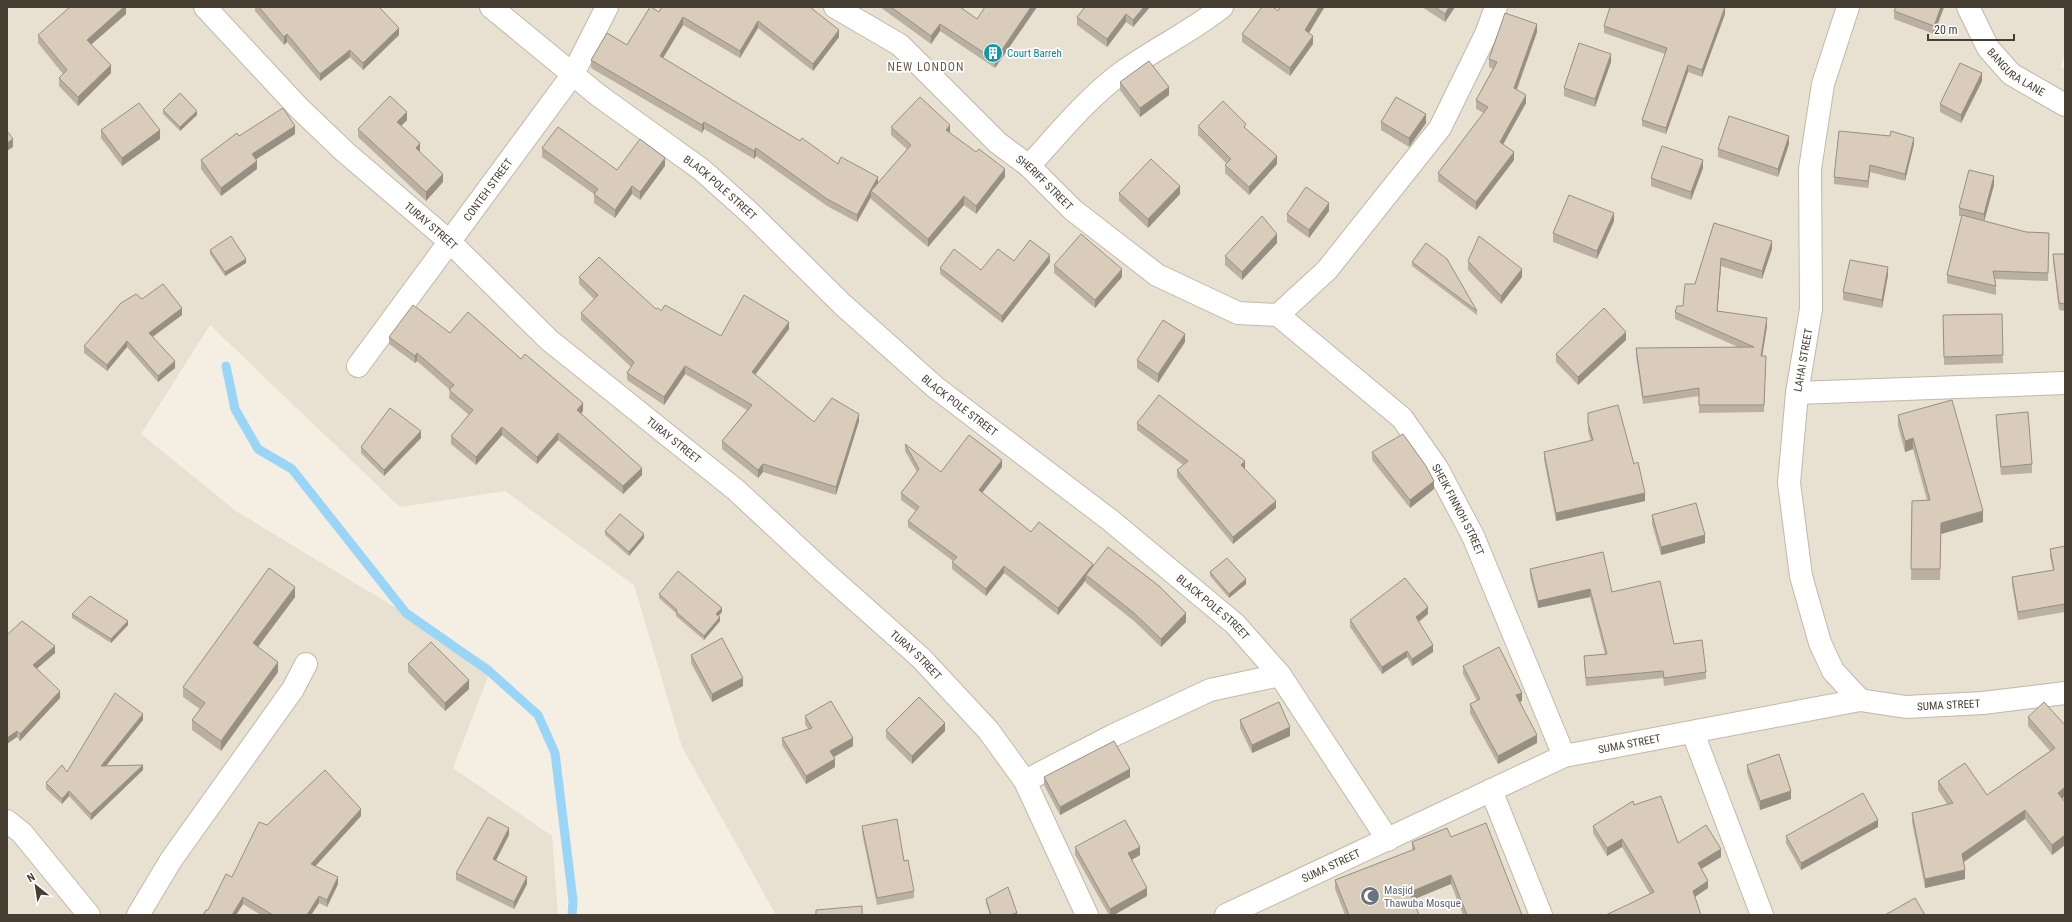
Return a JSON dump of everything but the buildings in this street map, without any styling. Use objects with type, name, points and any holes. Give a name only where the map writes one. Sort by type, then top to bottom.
[{"type":"street","name":"TURAY STREET","points":[[205,7],[299,108],[344,152],[449,241],[549,340],[736,490],[822,570],[921,658],[988,730],[1025,781],[1087,915]]},
{"type":"street","name":"BLACK POLE STREET","points":[[491,7],[650,134],[702,170],[750,213],[842,304],[935,387],[1110,520],[1235,624],[1280,675],[1388,840]]},
{"type":"street","name":"CONTEH STREET","points":[[358,366],[573,74],[607,7]]},
{"type":"street","name":"SHERIFF STREET","points":[[835,7],[900,46],[998,143],[1029,166],[1073,210],[1157,275],[1238,313],[1278,315]]},
{"type":"street","points":[[1029,166],[1091,98],[1125,70],[1170,43],[1222,7]]},
{"type":"street","points":[[1278,315],[1327,270],[1440,128],[1486,34],[1496,7]]},
{"type":"street","name":"LAHAI STREET","points":[[1848,7],[1823,84],[1810,169],[1811,309],[1797,393],[1789,483],[1801,576],[1820,643],[1833,672],[1860,700]]},
{"type":"street","name":"BANGURA LANE","points":[[1968,7],[1988,48],[2011,74],[2065,105]]},
{"type":"street","name":"SHEIK FINNOH STREET","points":[[1278,315],[1402,418],[1437,468],[1473,536],[1564,756]]},
{"type":"street","points":[[1797,393],[2065,384]]},
{"type":"street","points":[[138,915],[171,860],[293,689],[306,664]]},
{"type":"street","points":[[1025,781],[1112,736],[1210,690],[1280,675]]},
{"type":"street","name":"SUMA STREET","points":[[1226,915],[1564,756],[1694,733],[1860,700],[1906,707],[1983,703],[2065,693]]},
{"type":"street","points":[[1694,733],[1762,915]]},
{"type":"street","points":[[1491,790],[1541,915]]},
{"type":"street","points":[[7,821],[22,833],[89,915]]},
{"type":"shaded area","points":[[7,7],[2065,7],[2065,50],[2061,67],[2065,70],[2065,915],[776,915],[682,747],[634,585],[505,491],[400,507],[210,325],[141,434],[236,511],[492,666],[453,768],[552,836],[558,915],[7,915]]},
{"type":"waterway","points":[[226,366],[235,409],[258,449],[292,469],[406,613],[489,671],[538,715],[555,753],[573,901],[572,915]]},
{"type":"place","name":"Court Barreh","points":[[993,53]]},
{"type":"place","name":"Masjid Thawuba Mosque","points":[[1370,896]]},
{"type":"district","name":"NEW LONDON","points":[[926,67]]}]
